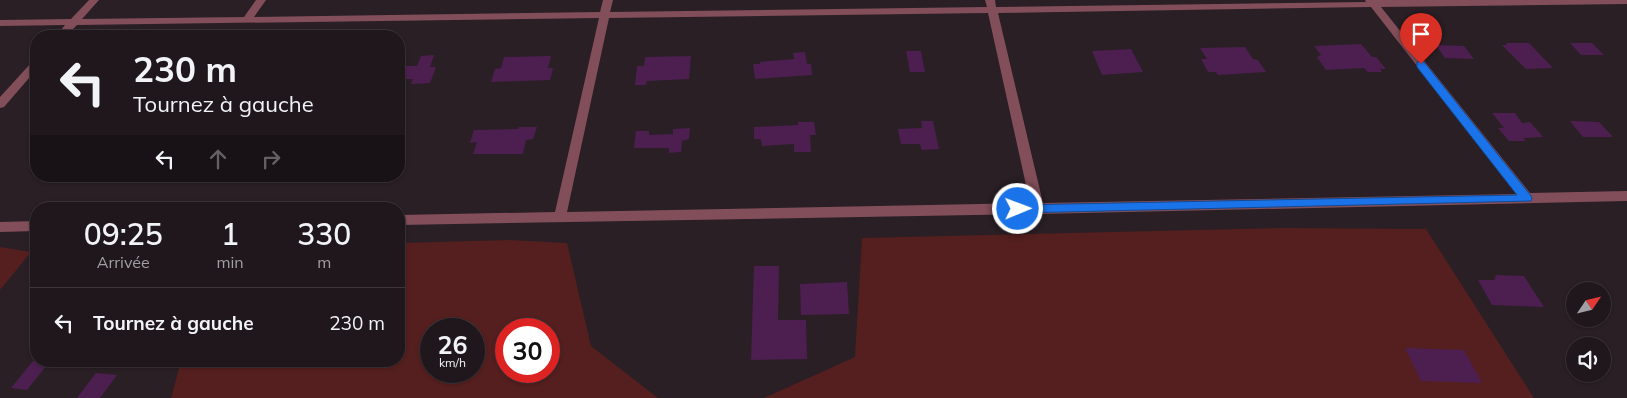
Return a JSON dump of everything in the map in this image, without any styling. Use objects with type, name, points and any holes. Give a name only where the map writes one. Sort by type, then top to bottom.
[{"type":"street","points":[[67,30],[94,0]]},
{"type":"street","points":[[247,20],[261,0]]},
{"type":"street","points":[[560,217],[608,0]]},
{"type":"street","points":[[1372,2],[1526,198]]},
{"type":"street","points":[[0,23],[605,16],[992,5],[1627,2]]},
{"type":"street","points":[[992,5],[1038,209]]},
{"type":"street","points":[[0,104],[30,71]]},
{"type":"street","points":[[405,220],[1627,196]]},
{"type":"street","points":[[0,227],[30,226]]},
{"type":"shaded area","points":[[1285,228],[1426,229],[1534,398],[764,398],[855,357],[862,238]]},
{"type":"shaded area","points":[[510,240],[567,243],[591,346],[658,398],[171,398],[179,367],[405,367],[405,243]]},
{"type":"shaded area","points":[[0,247],[30,252],[30,253],[0,290]]},
{"type":"building","points":[[1506,43],[1529,43],[1553,68],[1526,69],[1502,45],[1507,45]]},
{"type":"building","points":[[1570,43],[1592,43],[1604,55],[1581,55]]},
{"type":"building","points":[[1361,44],[1386,69],[1380,69],[1382,72],[1368,72],[1364,68],[1326,70],[1317,57],[1321,55],[1314,46]]},
{"type":"building","points":[[1436,45],[1464,46],[1474,59],[1445,58]]},
{"type":"building","points":[[1245,47],[1253,59],[1258,60],[1266,72],[1218,75],[1216,72],[1208,72],[1201,59],[1207,59],[1200,48]]},
{"type":"building","points":[[1131,49],[1143,72],[1102,75],[1092,51]]},
{"type":"building","points":[[906,51],[921,51],[925,72],[910,72]]},
{"type":"building","points":[[805,52],[807,64],[811,64],[812,75],[755,79],[753,64],[794,59],[793,53]]},
{"type":"building","points":[[434,55],[430,67],[436,67],[430,83],[411,84],[413,79],[405,79],[405,66],[417,66],[421,56]]},
{"type":"building","points":[[551,56],[548,68],[553,68],[550,80],[491,82],[495,69],[501,68],[504,57]]},
{"type":"building","points":[[691,56],[689,79],[647,81],[646,85],[635,85],[637,66],[644,66],[645,57]]},
{"type":"building","points":[[1492,113],[1515,113],[1522,123],[1530,122],[1543,137],[1523,138],[1526,141],[1509,141],[1498,128],[1504,128]]},
{"type":"building","points":[[921,121],[933,121],[939,149],[922,150],[920,144],[901,144],[898,129],[922,128]]},
{"type":"building","points":[[1570,121],[1599,122],[1613,137],[1583,137]]},
{"type":"building","points":[[798,122],[814,122],[816,135],[810,135],[811,152],[794,152],[794,144],[762,146],[761,139],[754,139],[754,127],[798,125]]},
{"type":"building","points":[[519,127],[537,127],[533,139],[526,140],[523,154],[473,154],[477,142],[470,143],[474,130],[518,129]]},
{"type":"building","points":[[690,128],[689,139],[682,141],[681,152],[669,153],[669,148],[634,148],[636,131],[649,131],[649,135],[673,134],[673,129]]},
{"type":"building","points":[[754,266],[779,266],[778,320],[806,320],[807,359],[751,360]]},
{"type":"building","points":[[1495,275],[1524,276],[1544,307],[1492,305],[1478,280],[1495,280],[1494,277],[1497,278]]},
{"type":"building","points":[[847,282],[849,314],[801,315],[800,284]]},
{"type":"building","points":[[1405,348],[1464,350],[1482,383],[1421,381]]},
{"type":"building","points":[[30,365],[30,367],[45,367],[27,390],[11,388]]},
{"type":"building","points":[[96,373],[117,375],[100,398],[77,398]]},
{"type":"route","points":[[1018,209],[1526,198],[1421,64]]}]
